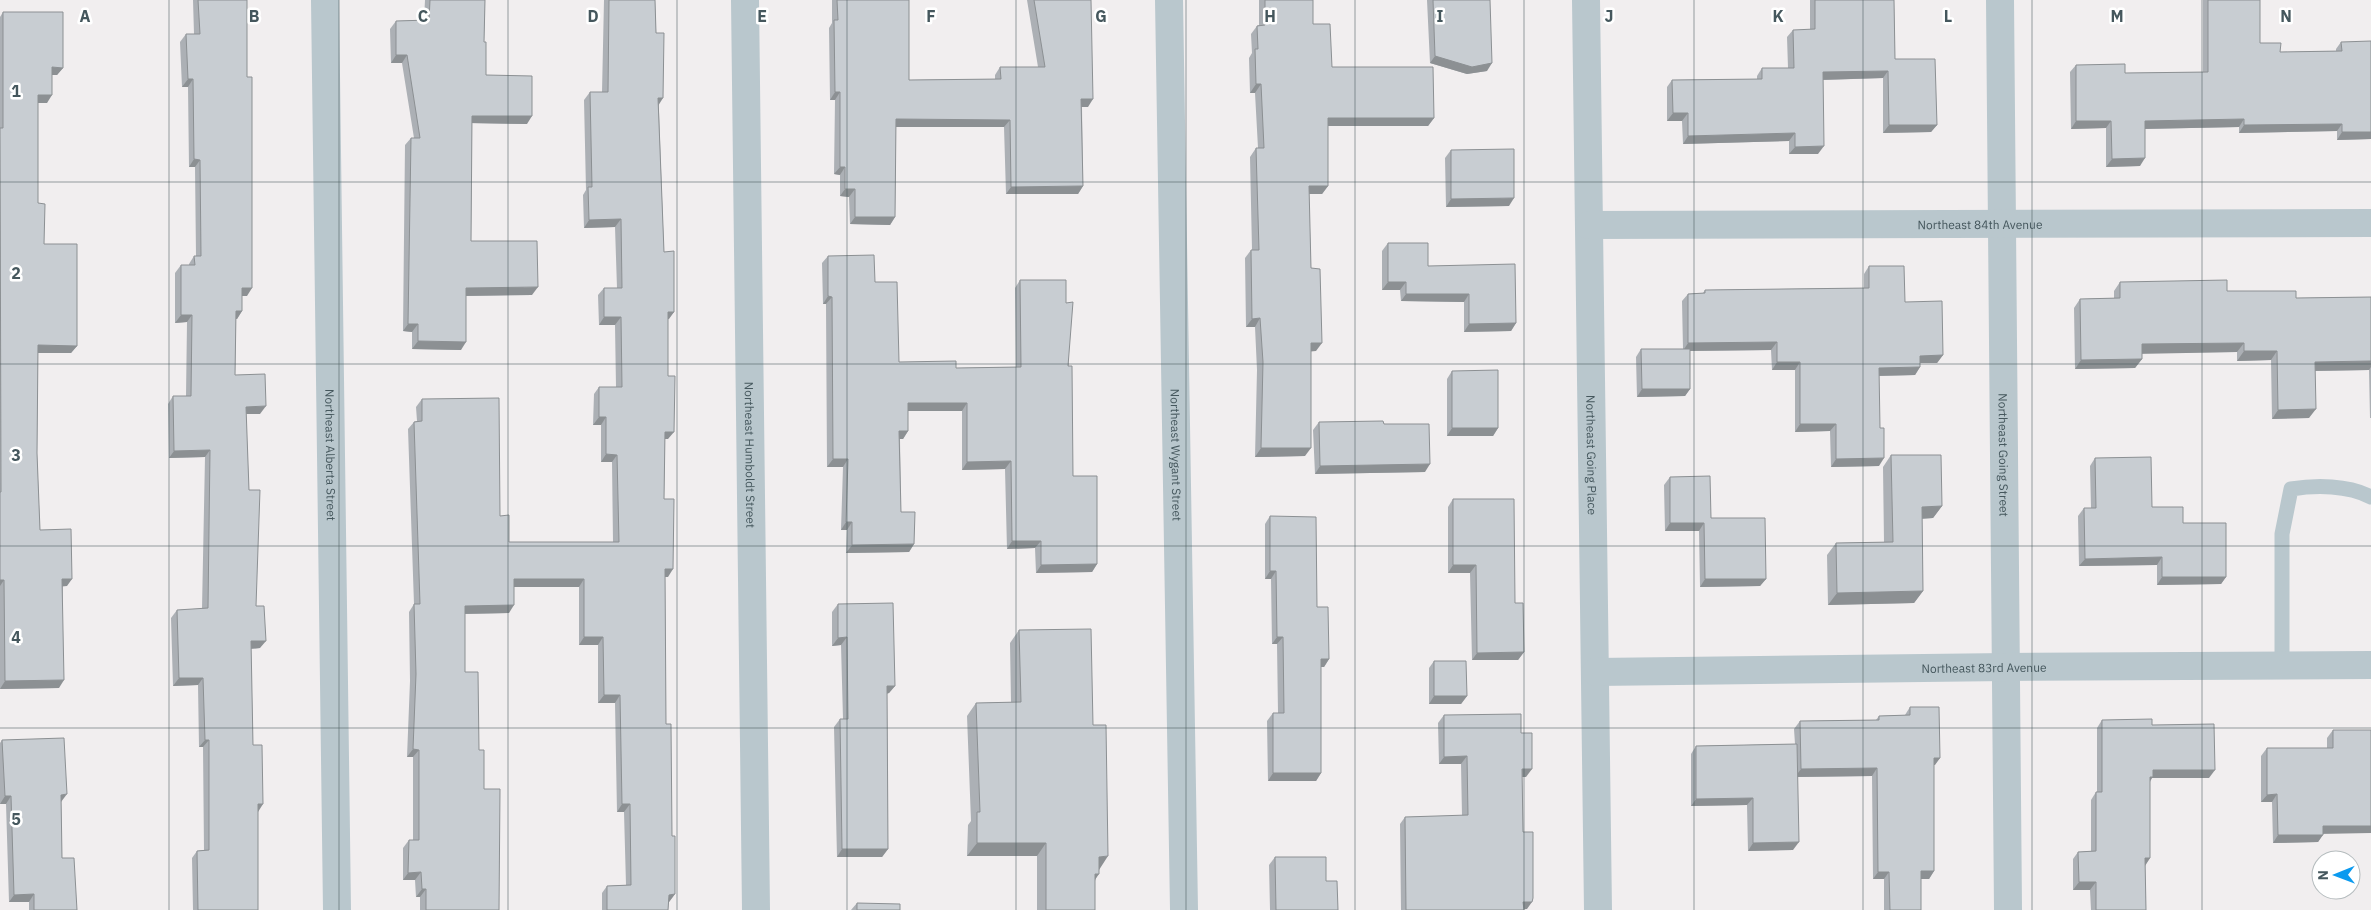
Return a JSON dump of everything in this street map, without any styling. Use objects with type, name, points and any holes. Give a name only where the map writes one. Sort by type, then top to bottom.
[{"type":"street","name":"Northeast Alberta Street","points":[[325,0],[337,910]]},
{"type":"street","name":"Northeast Humboldt Street","points":[[745,0],[756,910]]},
{"type":"street","name":"Northeast Wygant Street","points":[[1168,0],[1184,910]]},
{"type":"street","name":"Northeast Going Place","points":[[1586,0],[1598,910]]},
{"type":"street","name":"Northeast Going Street","points":[[2000,0],[2008,910]]},
{"type":"street","name":"Northeast 84th Avenue","points":[[1589,225],[2371,223]]},
{"type":"street","name":"Northeast 83rd Avenue","points":[[1596,672],[2371,665]]},
{"type":"lane","points":[[2282,666],[2282,534],[2291,489],[2310,486],[2360,491],[2371,497]]},
{"type":"building","points":[[198,0],[247,0],[247,77],[252,77],[252,288],[242,288],[242,311],[236,311],[235,375],[265,374],[266,406],[246,407],[249,490],[260,490],[256,606],[264,606],[266,641],[251,641],[253,745],[262,745],[263,804],[258,804],[258,910],[198,910],[197,851],[209,850],[209,740],[205,740],[203,678],[179,678],[177,610],[208,608],[210,450],[174,451],[173,396],[191,396],[192,315],[181,315],[181,265],[195,265],[194,256],[201,256],[200,160],[194,159],[193,79],[188,79],[186,34],[200,34]]},
{"type":"building","points":[[430,0],[485,0],[484,42],[486,42],[486,75],[532,76],[532,116],[472,116],[471,241],[537,241],[538,287],[466,288],[466,342],[418,341],[418,324],[408,324],[411,138],[420,138],[407,55],[396,55],[396,21],[429,20]]},
{"type":"building","points":[[609,0],[655,0],[656,33],[664,33],[663,98],[658,98],[664,252],[674,251],[674,312],[668,312],[668,376],[675,376],[674,432],[665,432],[664,499],[674,499],[673,569],[665,569],[666,724],[671,724],[672,836],[675,836],[675,894],[669,895],[668,910],[607,910],[607,886],[631,885],[630,804],[622,804],[620,695],[604,695],[603,637],[584,637],[584,579],[514,579],[514,605],[465,606],[465,672],[478,672],[479,750],[484,750],[484,789],[500,789],[499,910],[426,910],[426,889],[422,889],[421,872],[408,873],[409,840],[419,840],[419,750],[413,749],[416,674],[414,604],[420,604],[414,422],[422,421],[422,399],[499,398],[500,516],[509,515],[509,542],[619,542],[617,455],[606,454],[606,417],[599,417],[599,387],[622,387],[621,317],[604,317],[604,288],[622,288],[621,219],[589,220],[588,187],[592,187],[590,92],[608,92]]},
{"type":"building","points":[[837,0],[909,0],[909,80],[1001,79],[1000,67],[1045,67],[1034,0],[1091,0],[1093,99],[1081,99],[1083,186],[1011,187],[1010,120],[896,119],[895,217],[855,217],[855,189],[845,189],[845,167],[840,167],[840,92],[835,92],[834,20],[838,20]]},
{"type":"building","points":[[1265,0],[1313,0],[1313,24],[1330,24],[1332,67],[1433,67],[1434,118],[1328,118],[1328,186],[1309,186],[1311,268],[1320,269],[1322,343],[1311,343],[1311,448],[1261,448],[1263,362],[1260,318],[1252,319],[1251,250],[1259,250],[1256,148],[1264,148],[1261,84],[1256,84],[1255,49],[1258,49],[1257,26],[1265,25]]},
{"type":"building","points":[[1433,0],[1490,0],[1492,63],[1472,67],[1435,56]]},
{"type":"building","points":[[1815,0],[1894,0],[1895,59],[1935,59],[1937,125],[1889,125],[1888,71],[1823,72],[1824,146],[1795,147],[1795,133],[1688,136],[1688,113],[1673,113],[1672,80],[1762,79],[1762,68],[1794,68],[1793,30],[1815,29]]},
{"type":"building","points":[[2208,0],[2260,0],[2260,43],[2281,43],[2280,52],[2342,51],[2341,42],[2371,41],[2371,132],[2342,132],[2342,124],[2244,125],[2244,119],[2145,121],[2145,158],[2112,159],[2111,121],[2076,121],[2076,65],[2125,64],[2125,73],[2208,72]]},
{"type":"building","points":[[3,12],[63,12],[63,68],[52,67],[52,95],[38,95],[38,203],[45,204],[44,244],[77,244],[77,346],[38,345],[37,453],[40,530],[71,529],[72,579],[62,579],[64,680],[5,681],[4,580],[0,580],[0,128],[3,128]]},
{"type":"building","points":[[1514,149],[1514,198],[1451,199],[1451,150]]},
{"type":"building","points":[[1388,243],[1428,243],[1428,266],[1515,264],[1516,323],[1469,324],[1469,294],[1406,294],[1406,282],[1388,282]]},
{"type":"building","points":[[874,255],[875,282],[897,282],[899,362],[956,361],[956,368],[1021,367],[1020,280],[1066,280],[1066,303],[1073,302],[1068,366],[1072,366],[1073,476],[1097,476],[1097,564],[1041,565],[1041,541],[1012,541],[1011,461],[967,462],[967,403],[908,403],[908,431],[899,431],[901,512],[915,512],[914,544],[852,545],[852,522],[846,522],[848,459],[833,459],[832,297],[828,296],[828,256]]},
{"type":"building","points":[[1869,266],[1904,266],[1905,302],[1942,301],[1943,355],[1920,356],[1920,367],[1879,368],[1880,428],[1884,428],[1884,458],[1836,459],[1836,424],[1800,424],[1800,362],[1777,362],[1777,342],[1688,343],[1688,294],[1705,293],[1705,290],[1869,288]]},
{"type":"building","points":[[2227,280],[2227,291],[2296,291],[2296,298],[2371,297],[2371,361],[2315,362],[2316,409],[2278,410],[2277,351],[2244,351],[2244,343],[2142,344],[2142,359],[2081,360],[2080,299],[2120,298],[2120,282]]},
{"type":"building","points":[[1641,349],[1690,349],[1690,389],[1642,389]]},
{"type":"building","points":[[1498,370],[1498,428],[1452,428],[1452,371]]},
{"type":"building","points":[[1383,421],[1384,424],[1429,424],[1430,464],[1320,466],[1319,422]]},
{"type":"building","points":[[1891,455],[1941,455],[1942,506],[1922,507],[1923,591],[1837,593],[1836,543],[1893,542]]},
{"type":"building","points":[[2151,457],[2152,507],[2183,507],[2183,523],[2226,523],[2226,577],[2162,577],[2162,557],[2085,559],[2084,508],[2096,508],[2095,458]]},
{"type":"building","points":[[1710,476],[1711,518],[1765,518],[1766,579],[1705,579],[1704,523],[1670,523],[1670,477]]},
{"type":"building","points":[[1453,499],[1514,499],[1515,603],[1523,603],[1524,652],[1477,653],[1476,565],[1453,565]]},
{"type":"building","points":[[1270,516],[1316,517],[1317,607],[1328,607],[1329,659],[1321,659],[1321,773],[1273,773],[1273,713],[1284,713],[1283,637],[1277,637],[1276,571],[1270,571]]},
{"type":"building","points":[[893,603],[895,686],[887,686],[888,849],[842,849],[840,719],[848,719],[847,637],[838,638],[838,604]]},
{"type":"building","points":[[1091,629],[1093,725],[1106,725],[1108,856],[1099,857],[1099,874],[1095,874],[1095,910],[1046,910],[1046,843],[977,843],[977,812],[980,812],[976,703],[1021,702],[1019,630]]},
{"type":"building","points":[[1434,661],[1466,661],[1467,696],[1434,696]]},
{"type":"building","points":[[1910,707],[1939,707],[1940,758],[1934,758],[1934,871],[1921,871],[1921,910],[1890,910],[1889,872],[1878,872],[1877,768],[1801,769],[1800,721],[1879,720],[1879,716],[1910,715]]},
{"type":"building","points":[[1521,714],[1521,733],[1532,733],[1532,769],[1522,769],[1523,832],[1533,832],[1532,902],[1523,902],[1524,910],[1406,910],[1405,817],[1468,815],[1467,756],[1444,757],[1444,715]]},
{"type":"building","points":[[2152,719],[2152,725],[2214,724],[2215,770],[2153,770],[2153,777],[2150,777],[2150,858],[2145,858],[2146,910],[2096,910],[2096,882],[2079,882],[2078,852],[2096,851],[2096,792],[2102,792],[2102,720]]},
{"type":"building","points":[[2333,730],[2371,730],[2371,826],[2323,826],[2323,835],[2278,835],[2277,794],[2267,795],[2267,748],[2333,748]]},
{"type":"building","points":[[64,738],[67,794],[61,795],[62,858],[74,858],[77,910],[34,910],[34,894],[14,895],[11,796],[5,796],[2,740]]},
{"type":"building","points":[[1797,744],[1799,842],[1753,843],[1753,798],[1696,799],[1696,746]]},
{"type":"building","points":[[1275,857],[1326,857],[1326,881],[1337,881],[1338,910],[1276,910]]},
{"type":"building","points":[[857,903],[900,904],[900,910],[857,910]]}]
